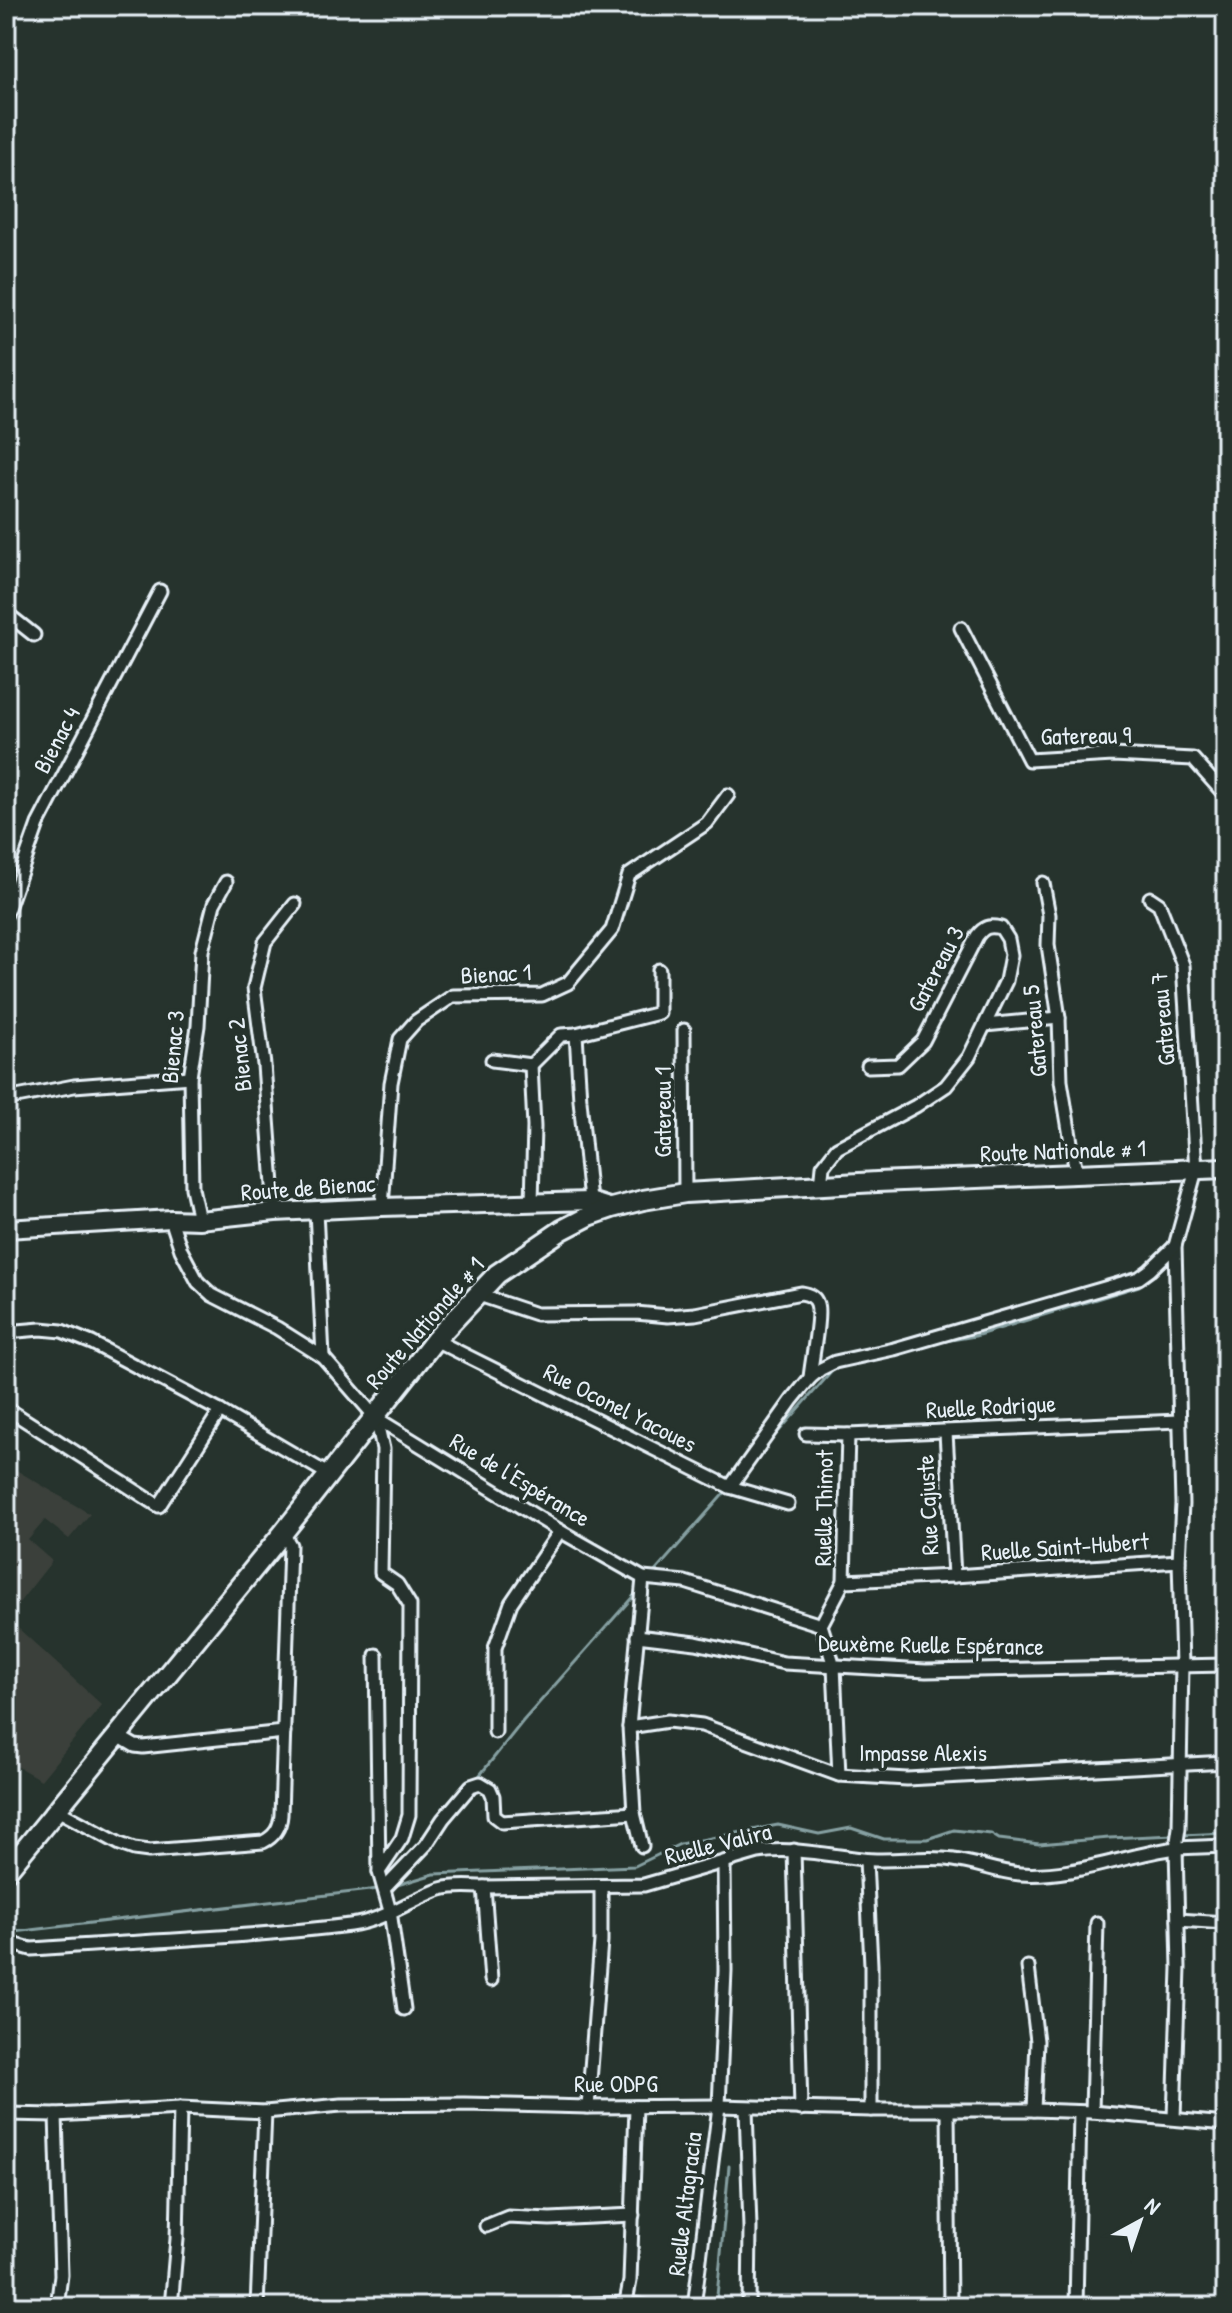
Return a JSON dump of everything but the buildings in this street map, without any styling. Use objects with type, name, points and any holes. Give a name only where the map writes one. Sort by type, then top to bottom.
[{"type":"main road","name":"Route Nationale # 1","points":[[7,1869],[283,1533],[435,1340],[497,1274],[562,1230],[612,1208],[685,1193],[1076,1173],[1195,1156],[1226,1168]]},
{"type":"main road","name":"Route de Bienac","points":[[6,1229],[382,1207],[590,1201],[612,1208]]},
{"type":"street","name":"Bienac 4","points":[[6,914],[38,824],[160,591]]},
{"type":"street","points":[[6,621],[10,616],[34,635]]},
{"type":"street","name":"Gatereau 9","points":[[961,628],[1029,760],[1113,755],[1193,759],[1226,796]]},
{"type":"street","name":"Bienac 1","points":[[382,1207],[391,1083],[400,1039],[416,1021],[453,996],[542,995],[568,983],[612,930],[629,875],[707,823],[728,795]]},
{"type":"street","name":"Bienac 3","points":[[199,1220],[192,1188],[190,1077],[198,1026],[202,951],[214,904],[226,882]]},
{"type":"street","name":"Gatereau 5","points":[[1043,883],[1059,1018],[1061,1081],[1076,1173]]},
{"type":"street","name":"Gatereau 7","points":[[1150,898],[1159,904],[1183,965],[1195,1156],[1175,1246],[1182,1504],[1179,1561],[1182,1665],[1176,1848]]},
{"type":"street","name":"Bienac 2","points":[[275,1212],[264,1065],[254,988],[265,942],[295,904]]},
{"type":"street","name":"Gatereau 3","points":[[821,1186],[823,1166],[837,1148],[916,1106],[946,1086],[969,1057],[1006,981],[1011,955],[1008,939],[1001,928],[991,926],[977,936],[923,1041],[898,1065],[868,1066]]},
{"type":"street","points":[[532,1202],[534,1127],[531,1065],[561,1035],[659,1013],[659,970]]},
{"type":"street","points":[[985,1025],[1059,1018]]},
{"type":"street","name":"Gatereau 1","points":[[684,1030],[685,1193]]},
{"type":"street","points":[[576,1034],[590,1201]]},
{"type":"street","points":[[492,1060],[531,1065]]},
{"type":"street","points":[[6,1099],[74,1086],[190,1077]]},
{"type":"street","points":[[316,1210],[323,1357]]},
{"type":"street","points":[[171,1219],[181,1250],[198,1282],[212,1295],[277,1328],[323,1357],[376,1418],[383,1449],[381,1573],[397,1584],[410,1605],[409,1815],[402,1838],[379,1872]]},
{"type":"street","points":[[730,1487],[792,1400],[821,1369],[835,1362],[908,1345],[1139,1278],[1175,1246]]},
{"type":"street","points":[[476,1294],[536,1314],[636,1313],[668,1316],[808,1294],[815,1299],[818,1311],[810,1378]]},
{"type":"street","points":[[6,1332],[62,1331],[92,1343],[220,1411],[328,1474]]},
{"type":"street","name":"Rue Oconel Yacoues","points":[[435,1340],[730,1487],[788,1504]]},
{"type":"street","points":[[6,1408],[159,1506],[220,1411]]},
{"type":"street","name":"Rue de l'Espérance","points":[[376,1418],[643,1578]]},
{"type":"street","name":"Ruelle Rodrigue","points":[[806,1434],[946,1432],[1179,1421]]},
{"type":"street","name":"Rue Cajuste","points":[[946,1432],[954,1576]]},
{"type":"street","name":"Ruelle Thimot","points":[[821,1625],[844,1581],[848,1435]]},
{"type":"street","points":[[495,1732],[495,1648],[511,1603],[560,1531]]},
{"type":"street","points":[[57,1810],[120,1844],[149,1851],[263,1842],[271,1838],[280,1822],[284,1732],[290,1545],[283,1533]]},
{"type":"street","name":"Ruelle Saint-Hubert","points":[[844,1581],[1179,1561]]},
{"type":"street","points":[[642,1846],[634,1813],[629,1727],[643,1578],[685,1582],[821,1625],[834,1666],[839,1775]]},
{"type":"street","name":"Deuxème Ruelle Espérance","points":[[637,1636],[696,1643],[784,1663],[834,1666],[942,1671],[1226,1665]]},
{"type":"street","points":[[376,1655],[379,1872],[390,1911],[404,2009]]},
{"type":"street","name":"Impasse Alexis","points":[[629,1727],[668,1721],[702,1725],[839,1775],[907,1779],[1226,1762]]},
{"type":"street","points":[[118,1736],[143,1747],[284,1732]]},
{"type":"street","points":[[385,1888],[426,1845],[466,1790],[475,1783],[490,1789],[494,1816],[502,1822],[634,1813]]},
{"type":"street","name":"Ruelle Valira","points":[[6,1942],[31,1949],[353,1925],[372,1920],[441,1889],[457,1886],[644,1885],[777,1849],[866,1860],[954,1860],[1023,1874],[1085,1869],[1146,1852],[1226,1846]]},
{"type":"street","points":[[1174,2118],[1179,1968],[1176,1848]]},
{"type":"street","points":[[794,1850],[801,2109]]},
{"type":"street","points":[[866,1860],[871,1965],[871,2110]]},
{"type":"street","name":"Ruelle Altagracia","points":[[694,2307],[719,2106],[725,1971],[724,1862]]},
{"type":"street","points":[[484,1887],[491,1980]]},
{"type":"street","points":[[588,2107],[601,1941],[601,1887]]},
{"type":"street","points":[[1178,1920],[1226,1923]]},
{"type":"street","points":[[1076,2307],[1097,1923]]},
{"type":"street","points":[[1028,1967],[1037,2041],[1034,2110]]},
{"type":"street","name":"Rue ODPG","points":[[6,2114],[56,2115],[180,2108],[265,2112],[341,2105],[719,2106],[1034,2110],[1226,2124]]},
{"type":"street","points":[[626,2305],[630,2281],[636,2107]]},
{"type":"street","points":[[171,2307],[177,2239],[180,2108]]},
{"type":"street","points":[[746,2108],[749,2307]]},
{"type":"street","points":[[948,2111],[950,2307]]},
{"type":"street","points":[[257,2307],[265,2112]]},
{"type":"street","points":[[56,2115],[61,2275],[57,2307]]},
{"type":"street","points":[[486,2226],[508,2217],[550,2219],[633,2215]]},
{"type":"street","points":[[563,2305],[651,2307]]},
{"type":"shaded area","points":[[6,1464],[90,1514],[69,1539],[45,1520],[28,1540],[52,1561],[7,1618],[102,1705],[41,1780],[6,1760]]},
{"type":"waterway","points":[[933,1343],[975,1336],[1139,1286],[1146,1279]]},
{"type":"waterway","points":[[764,1448],[834,1369],[844,1366]]},
{"type":"waterway","points":[[653,1574],[727,1490]]},
{"type":"waterway","points":[[476,1780],[523,1721],[637,1592]]},
{"type":"waterway","points":[[394,1886],[434,1874],[635,1866],[680,1844],[778,1825],[819,1834],[851,1828],[884,1839],[927,1839],[954,1830],[1039,1844],[1174,1835]]},
{"type":"waterway","points":[[1182,1835],[1226,1833]]},
{"type":"waterway","points":[[6,1933],[378,1889]]},
{"type":"waterway","points":[[716,2307],[729,2166]]}]
